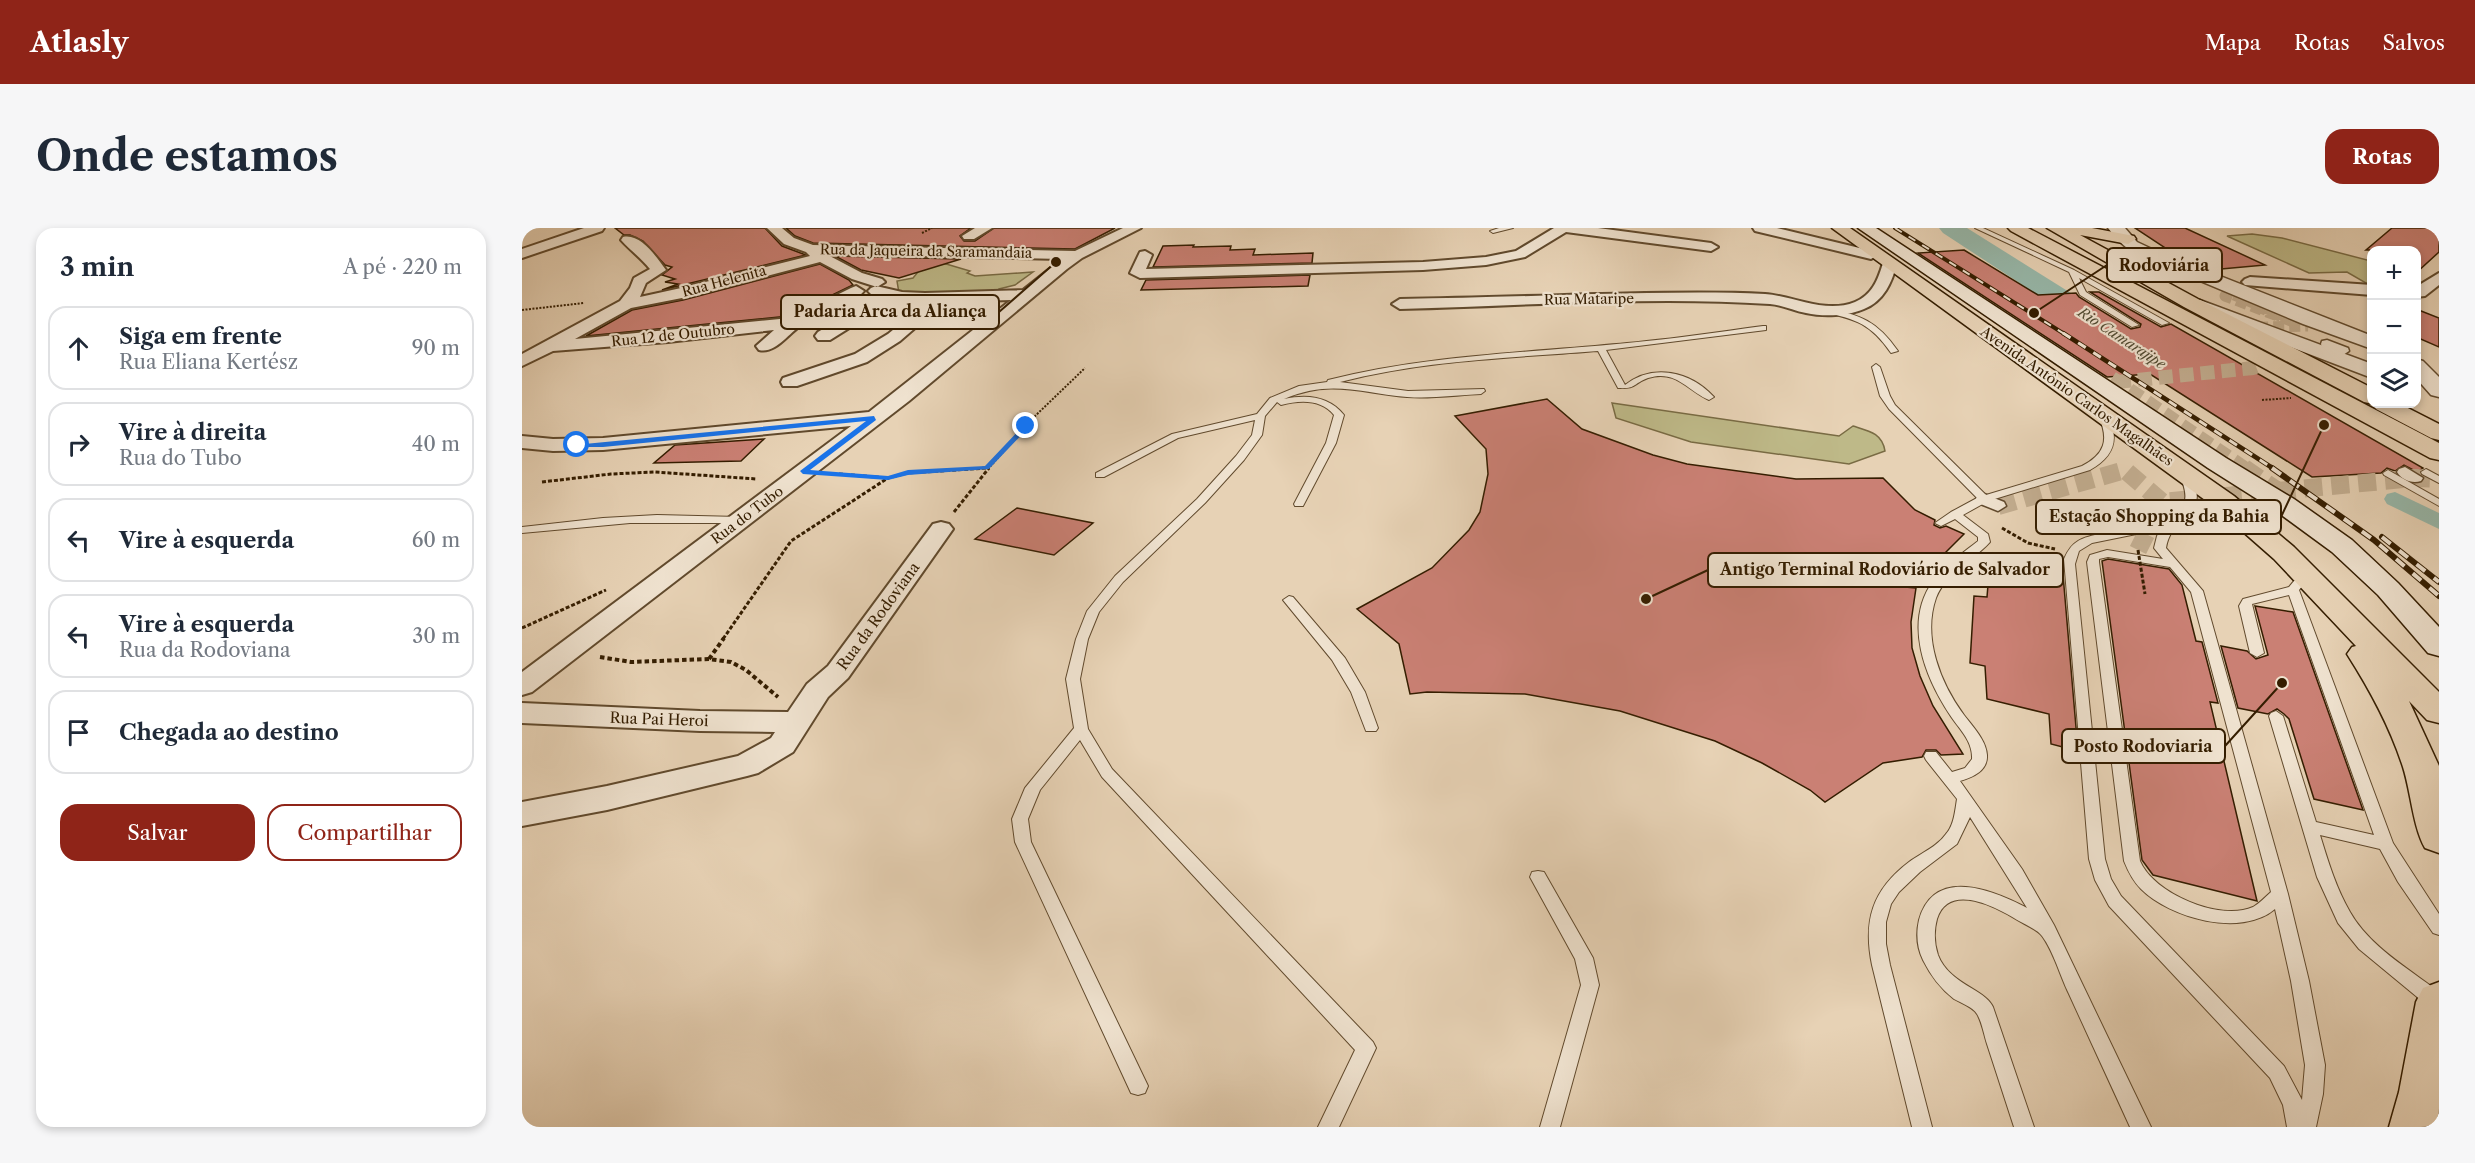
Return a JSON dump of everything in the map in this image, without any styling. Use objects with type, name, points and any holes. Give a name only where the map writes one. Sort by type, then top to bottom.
[{"type":"main road","points":[[1812,228],[1890,263]]},
{"type":"main road","name":"Avenida Antônio Carlos Magalhães","points":[[1839,228],[2104,417],[2178,466],[2257,527],[2299,583],[2374,670],[2400,715],[2436,815],[2439,838]]},
{"type":"main road","points":[[1867,228],[2217,463],[2286,505],[2342,546],[2388,589],[2439,646]]},
{"type":"main road","points":[[2055,228],[2191,303],[2367,394]]},
{"type":"main road","points":[[2069,228],[2122,234],[2129,244],[2144,252],[2241,285],[2285,294],[2367,331]]},
{"type":"main road","points":[[2018,229],[2439,453]]},
{"type":"main road","points":[[2241,285],[2293,315],[2367,341]]},
{"type":"main road","points":[[2191,303],[2367,370]]},
{"type":"main road","points":[[2418,354],[2439,365]]},
{"type":"main road","points":[[2421,370],[2439,390]]},
{"type":"main road","points":[[2421,394],[2439,403]]},
{"type":"main road","points":[[2392,408],[2439,433]]},
{"type":"main road","name":"Avenida Antônio Carlos Magalhães","points":[[2299,583],[2439,712]]},
{"type":"main road","points":[[2414,1127],[2424,1092],[2439,1003]]},
{"type":"street","points":[[522,254],[597,228]]},
{"type":"street","name":"Rua da Jaqueira da Saramandaia","points":[[774,228],[789,241],[810,250],[1077,255]]},
{"type":"street","points":[[969,236],[985,228]]},
{"type":"street","points":[[1077,255],[1134,228]]},
{"type":"street","points":[[1144,255],[1137,273],[1140,274],[1423,266],[1486,261],[1520,254],[1563,228]]},
{"type":"street","points":[[1568,228],[1711,247]]},
{"type":"street","points":[[1760,228],[1871,255]]},
{"type":"street","points":[[628,240],[640,248],[659,270],[639,281],[632,295]]},
{"type":"street","points":[[779,250],[810,250],[857,284],[925,298],[1025,295]]},
{"type":"street","name":"Rua Helenita","points":[[632,295],[682,293],[810,250]]},
{"type":"street","name":"Rua do Tubo","points":[[522,686],[874,418],[1077,255]]},
{"type":"street","points":[[1851,292],[1879,289],[1886,278],[1890,263]]},
{"type":"street","points":[[522,361],[552,346],[632,295],[674,277]]},
{"type":"street","points":[[2421,291],[2439,278]]},
{"type":"street","points":[[765,346],[794,323],[857,284]]},
{"type":"street","points":[[2241,285],[2319,286],[2367,290]]},
{"type":"street","points":[[2285,294],[2297,288],[2319,286]]},
{"type":"street","points":[[824,336],[882,289]]},
{"type":"street","name":"Rua Mataripe","points":[[1400,304],[1716,296],[1778,300],[1795,306],[1824,310],[1859,306],[1875,296],[1879,289]]},
{"type":"street","name":"Rua Mataripe","points":[[1778,300],[1782,296],[1800,291]]},
{"type":"street","points":[[682,293],[728,293]]},
{"type":"street","points":[[2421,293],[2439,294]]},
{"type":"street","points":[[789,382],[850,363],[870,353],[893,339],[943,296]]},
{"type":"street","name":"Rua 12 de Outubro","points":[[552,346],[668,337],[794,323]]},
{"type":"street","points":[[2327,344],[2343,351]]},
{"type":"street","points":[[522,442],[553,445],[603,444],[874,418]]},
{"type":"street","name":"Rua da Rodoviana","points":[[522,814],[608,798],[747,765],[782,745],[817,691],[838,672],[941,530]]},
{"type":"street","name":"Rua Pai Heroi","points":[[522,712],[700,721],[796,722]]},
{"type":"lane","points":[[1493,231],[1510,228]]},
{"type":"lane","points":[[1978,228],[2072,271],[2165,323]]},
{"type":"lane","points":[[2072,271],[2083,293],[2135,325]]},
{"type":"lane","points":[[1824,310],[1862,319],[1873,325],[1881,331],[1894,351]]},
{"type":"lane","points":[[1328,1127],[1366,1048],[1107,773],[1081,729],[1073,679],[1082,639],[1093,611],[1119,579],[1201,501],[1240,458],[1257,435],[1263,413],[1273,400],[1285,394],[1358,374],[1433,362],[1601,348],[1763,328]]},
{"type":"lane","points":[[1601,348],[1624,387],[1637,378],[1653,374],[1670,374],[1699,387],[1709,397]]},
{"type":"lane","points":[[1876,367],[1885,396],[1892,407],[1991,503]]},
{"type":"lane","points":[[1320,385],[1343,385],[1407,394],[1481,391]]},
{"type":"lane","points":[[1100,475],[1175,436],[1263,413],[1292,399],[1306,399],[1326,404],[1335,409],[1339,415],[1331,443],[1299,504]]},
{"type":"lane","points":[[1941,524],[1960,511],[1991,503],[2098,462],[2106,454],[2111,442],[2110,430],[2104,417]]},
{"type":"lane","points":[[2178,466],[2192,486],[2194,497],[2184,514],[2169,524],[2089,540],[2078,544],[2071,553],[2069,564],[2097,859],[2103,880],[2115,901],[2277,1072],[2293,1104],[2297,1127]]},
{"type":"lane","points":[[2388,473],[2439,503]]},
{"type":"lane","points":[[2415,474],[2439,480]]},
{"type":"lane","points":[[1949,778],[1970,773],[1978,765],[1980,752],[1972,736],[1941,692],[1927,644],[1926,621],[1929,602],[1936,586],[1961,559],[1984,542],[1984,536],[1960,511]]},
{"type":"lane","points":[[522,530],[640,517],[739,520]]},
{"type":"lane","points":[[2169,524],[2160,539],[2160,548],[2197,591],[2280,894],[2300,981],[2314,1065],[2313,1094],[2306,1127]]},
{"type":"lane","points":[[2174,564],[2107,553],[2094,557],[2093,562],[2132,861],[2138,875],[2152,889],[2177,904],[2205,913],[2235,918],[2258,912],[2280,894]]},
{"type":"lane","points":[[2257,653],[2247,602],[2299,583],[2385,844],[2404,877],[2439,928]]},
{"type":"lane","points":[[1289,600],[1338,658],[1358,692],[1371,728]]},
{"type":"lane","points":[[2276,716],[2325,877],[2344,918],[2365,944],[2439,1003]]},
{"type":"lane","points":[[1081,729],[1033,788],[1020,819],[1023,842],[1138,1086]]},
{"type":"lane","points":[[1931,756],[1965,798],[2016,874],[2048,930],[2141,1127]]},
{"type":"lane","points":[[1922,1127],[1878,951],[1877,921],[1885,898],[1900,880],[1923,859],[1950,843],[1962,822],[1965,798]]},
{"type":"lane","points":[[2309,826],[2385,844]]},
{"type":"lane","points":[[1538,877],[1584,958],[1590,985],[1552,1126]]},
{"type":"lane","points":[[2024,1127],[1984,1007],[1950,987],[1935,969],[1925,945],[1926,921],[1935,904],[1951,893],[1975,893],[2018,911],[2048,930]]},
{"type":"path","points":[[522,310],[632,295]]},
{"type":"path","points":[[941,530],[987,468],[1057,393],[1085,368]]},
{"type":"path","points":[[2262,400],[2279,399]]},
{"type":"path","points":[[710,659],[791,541],[888,478],[908,472],[987,468]]},
{"type":"path","points":[[542,482],[611,474],[655,472],[888,478]]},
{"type":"path","points":[[1960,511],[2028,543],[2071,553]]},
{"type":"path","points":[[2138,550],[2145,594]]},
{"type":"path","points":[[567,652],[631,662],[710,659],[730,662],[746,670],[776,693],[796,722]]},
{"type":"shaded area","points":[[2252,234],[2282,238],[2367,260],[2367,284],[2347,272],[2309,273],[2227,236]]},
{"type":"shaded area","points":[[821,251],[952,252],[936,261],[970,271],[967,273],[975,276],[1033,272],[1015,285],[999,289],[993,294],[899,293],[897,281],[913,278],[918,272],[870,258],[847,254],[834,257]]},
{"type":"shaded area","points":[[1612,403],[1839,436],[1853,426],[1878,436],[1885,451],[1849,464],[1691,442],[1616,418]]},
{"type":"building","points":[[615,228],[765,228],[782,246],[806,255],[662,290],[678,284],[665,282],[675,279],[662,275],[672,267],[665,265],[643,241],[630,235],[624,235]]},
{"type":"building","points":[[786,228],[971,228],[960,236],[964,241],[975,241],[994,228],[1115,228],[1075,249],[813,243],[795,236]]},
{"type":"building","points":[[2135,228],[2185,228],[2265,265],[2210,270],[2182,259]]},
{"type":"building","points":[[2392,228],[2439,228],[2439,252],[2421,268],[2421,246],[2371,246]]},
{"type":"building","points":[[1194,245],[1193,247],[1231,246],[1230,250],[1255,249],[1253,255],[1313,253],[1312,263],[1153,267],[1163,246]]},
{"type":"building","points":[[1964,250],[2038,295],[2076,293],[2131,329],[2140,327],[2141,324],[2090,292],[2099,292],[2161,327],[2171,324],[2423,468],[2417,472],[2404,465],[2395,471],[2387,468],[2381,473],[2312,477],[2150,374],[2107,377],[1918,253]]},
{"type":"building","points":[[835,256],[961,259],[899,278],[861,270]]},
{"type":"building","points":[[820,264],[849,280],[853,285],[789,316],[586,336],[632,310],[683,300]]},
{"type":"building","points":[[1310,275],[1308,286],[1141,290],[1146,280]]},
{"type":"building","points":[[2421,311],[2439,318],[2439,347],[2421,339]]},
{"type":"building","points":[[1547,399],[1582,429],[1653,455],[1687,464],[1796,479],[1883,478],[1915,510],[1935,520],[1934,525],[1940,528],[1946,526],[1964,534],[1943,555],[1904,587],[1916,588],[1911,622],[1912,648],[1920,676],[1933,706],[1963,754],[1941,755],[1936,750],[1926,750],[1922,757],[1883,763],[1825,802],[1810,790],[1762,763],[1715,741],[1620,711],[1525,694],[1427,692],[1410,694],[1399,644],[1357,609],[1432,568],[1469,530],[1480,512],[1488,474],[1486,449],[1455,416]]},
{"type":"building","points":[[764,439],[741,461],[654,463],[675,445]]},
{"type":"building","points":[[1017,508],[1093,523],[1054,555],[975,539]]},
{"type":"building","points":[[2108,559],[2169,569],[2182,585],[2196,641],[2202,642],[2218,703],[2210,702],[2257,901],[2153,875],[2142,860],[2102,561]]},
{"type":"building","points":[[2041,560],[2062,563],[2078,751],[2051,744],[2049,714],[1987,699],[1985,666],[1970,663],[1974,596],[1987,597],[1989,573],[2041,582]]},
{"type":"building","points":[[2255,606],[2293,612],[2363,810],[2314,799],[2289,719],[2284,714],[2277,709],[2268,714],[2238,708],[2221,646],[2247,651],[2256,659],[2268,655]]},
{"type":"waterway","name":"Rio Camarajipe","points":[[1951,228],[2112,331]]},
{"type":"waterway","points":[[2395,499],[2439,522]]},
{"type":"tunnel","points":[[2256,306],[2296,323],[2225,296],[2234,295],[2299,322]]},
{"type":"tunnel","points":[[2237,335],[2224,328],[2308,326]]},
{"type":"tunnel","points":[[2118,382],[2253,368],[2279,358],[2234,333]]},
{"type":"tunnel","points":[[2112,378],[2118,382]]},
{"type":"tunnel","points":[[2118,382],[2246,469]]},
{"type":"tunnel","points":[[2244,468],[2278,491]]},
{"type":"tunnel","points":[[1998,506],[2125,470],[2162,502]]},
{"type":"tunnel","points":[[2278,491],[2415,478],[2439,479]]},
{"type":"tunnel","points":[[2162,502],[2278,491]]},
{"type":"tunnel","points":[[2138,550],[2162,502]]},
{"type":"railway","points":[[1895,228],[2066,335]]},
{"type":"railway","points":[[2063,333],[2274,469]]},
{"type":"railway","points":[[2272,468],[2374,540],[2439,596]]},
{"type":"railway","points":[[2382,537],[2439,582]]},
{"type":"place","name":"Padaria Arca da Aliança","points":[[1056,262]]},
{"type":"place","name":"Rodoviária","points":[[2034,313]]},
{"type":"place","name":"Estação Shopping da Bahia","points":[[2324,425]]},
{"type":"place","name":"Antigo Terminal Rodoviário de Salvador","points":[[1646,599]]},
{"type":"place","name":"Posto Rodoviaria","points":[[2282,683]]},
{"type":"route","points":[[577,445],[874,418],[803,471],[888,478],[908,472],[987,468],[1026,426]]}]
